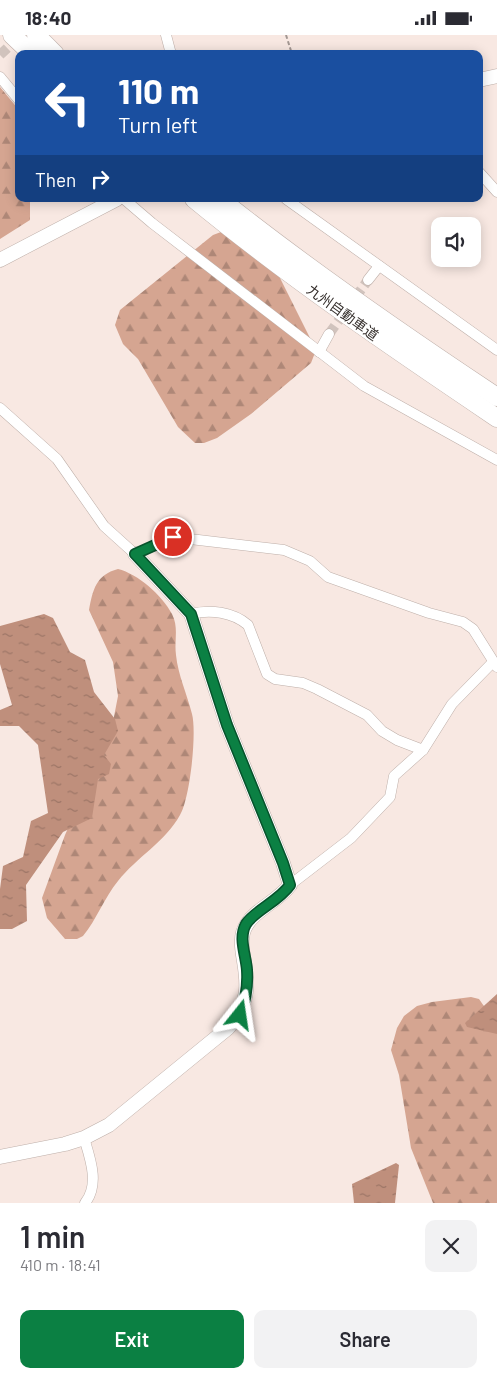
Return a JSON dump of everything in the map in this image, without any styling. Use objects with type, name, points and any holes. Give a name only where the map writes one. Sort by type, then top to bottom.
[{"type":"highway","points":[[12,35],[28,50]]},
{"type":"highway","points":[[36,35],[51,50]]},
{"type":"highway","points":[[44,35],[57,50]]},
{"type":"highway","name":"九州自動車道","points":[[198,202],[286,271],[386,344],[497,418]]},
{"type":"highway","name":"九州自動車道","points":[[224,202],[295,258],[388,325],[497,397]]},
{"type":"street","points":[[166,35],[169,50]]},
{"type":"street","points":[[483,79],[497,76]]},
{"type":"street","points":[[0,77],[15,96]]},
{"type":"street","points":[[483,177],[497,192]]},
{"type":"street","points":[[0,261],[111,202]]},
{"type":"street","points":[[121,202],[152,223],[364,386],[497,460]]},
{"type":"street","points":[[290,202],[497,350]]},
{"type":"street","points":[[368,280],[379,267]]},
{"type":"street","points":[[319,352],[329,333]]},
{"type":"street","points":[[0,408],[57,459],[104,526],[135,554],[191,614],[227,725],[283,863],[290,885]]},
{"type":"street","points":[[0,1157],[35,1152],[84,1138],[109,1125],[228,1028],[240,1015],[247,998],[247,970],[242,937],[247,923],[284,893],[290,885],[351,838],[390,797],[394,777],[423,750],[452,704],[494,658],[473,629],[463,622],[428,613],[328,577],[310,561],[284,550],[173,537],[135,554]]},
{"type":"street","points":[[191,614],[204,611],[242,620],[248,625],[267,673],[275,679],[303,683],[317,689],[367,715],[382,731],[397,740],[423,750]]},
{"type":"street","points":[[84,1138],[92,1162],[93,1180],[90,1197],[85,1203]]},
{"type":"path","points":[[286,35],[291,50]]},
{"type":"green space","points":[[0,87],[15,105],[15,202],[30,202],[30,220],[0,239]]},
{"type":"green space","points":[[242,224],[265,248],[316,350],[311,363],[251,414],[217,438],[204,443],[195,443],[178,427],[138,359],[123,344],[115,325],[120,310],[213,235]]},
{"type":"green space","points":[[118,569],[133,575],[149,586],[168,607],[174,619],[177,662],[193,723],[194,735],[190,781],[184,807],[167,833],[118,881],[83,936],[77,939],[65,939],[47,918],[42,898],[65,835],[111,732],[118,696],[113,662],[89,610],[94,589],[100,579]]},
{"type":"green space","points":[[471,997],[479,999],[497,1025],[497,1203],[433,1203],[411,1148],[399,1075],[391,1050],[397,1028],[404,1016],[417,1006]]},
{"type":"water","points":[[44,614],[53,618],[70,652],[85,660],[94,692],[115,719],[118,731],[104,755],[111,764],[109,774],[98,779],[92,818],[63,832],[26,885],[27,921],[12,929],[0,929],[0,889],[3,866],[23,857],[31,821],[48,813],[38,745],[19,726],[0,726],[0,710],[12,705],[0,664],[0,626]]},
{"type":"water","points":[[497,994],[497,1034],[467,1027],[465,1023]]},
{"type":"water","points":[[396,1163],[399,1165],[395,1203],[354,1203],[352,1184]]},
{"type":"tunnel","points":[[0,55],[20,36]]},
{"type":"tunnel","points":[[329,334],[368,280]]},
{"type":"route","points":[[173,537],[135,554],[191,614],[227,725],[287,873],[290,885],[284,893],[247,923],[242,937],[247,970],[247,998],[240,1015]]}]
